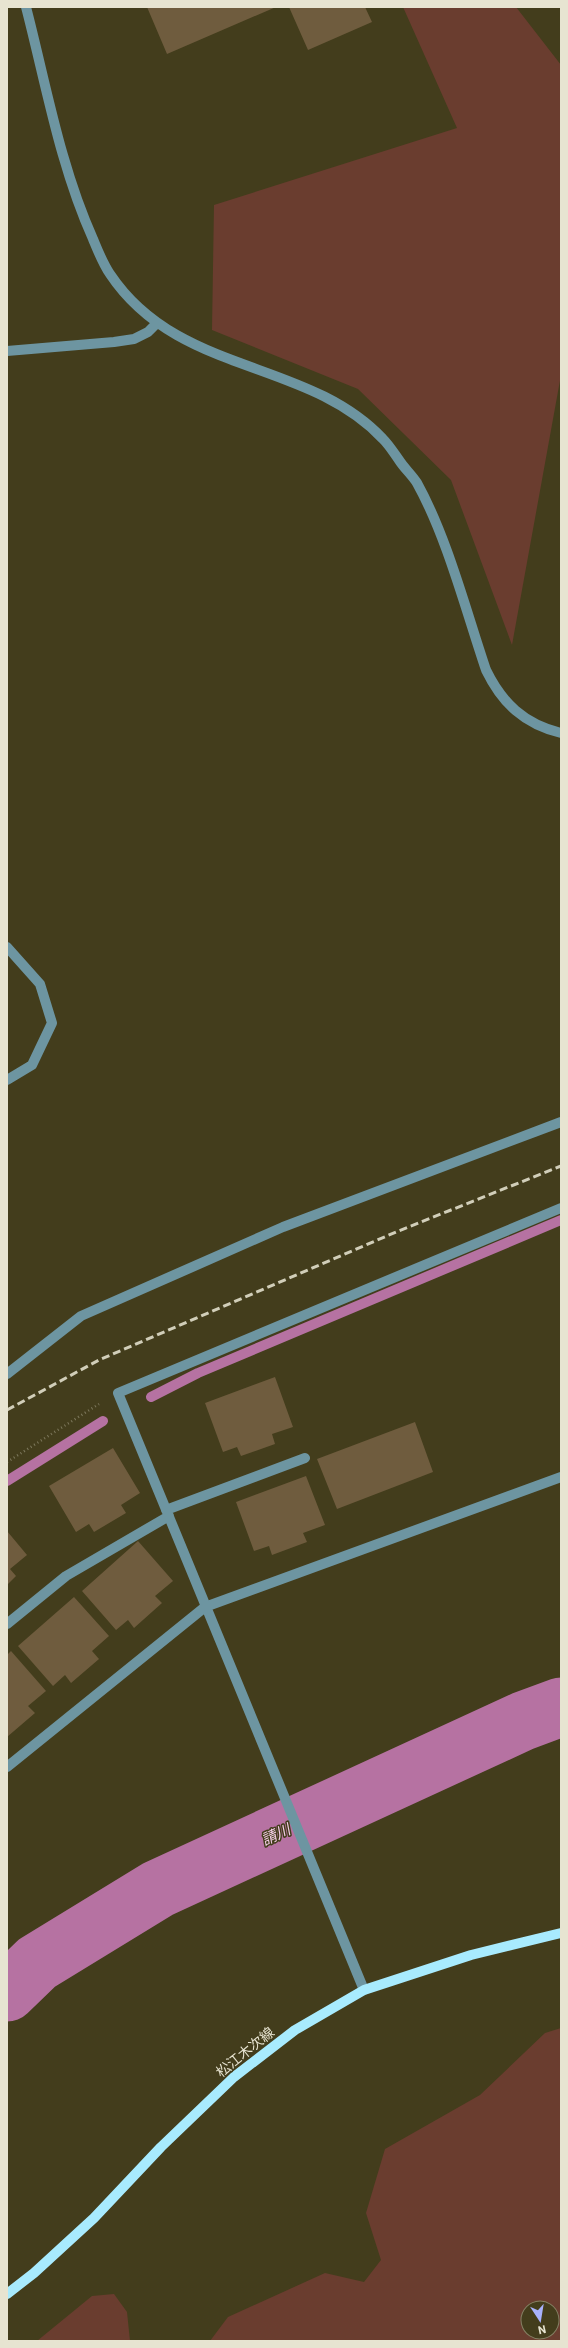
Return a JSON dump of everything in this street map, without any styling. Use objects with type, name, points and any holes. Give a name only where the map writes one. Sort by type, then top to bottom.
[{"type":"main road","name":"松江木次線","points":[[7,2294],[34,2273],[94,2218],[161,2147],[234,2076],[295,2030],[364,1990],[471,1955],[561,1933]]},
{"type":"street","points":[[26,7],[71,183],[83,217],[110,274],[132,300],[157,323],[207,352],[315,391],[341,405],[383,439],[416,482],[426,504],[442,540],[486,670],[494,686],[509,706],[531,722],[561,733]]},
{"type":"street","points":[[7,351],[114,342],[134,338],[148,332],[157,323]]},
{"type":"street","points":[[7,947],[40,984],[52,1023],[32,1066],[7,1080]]},
{"type":"street","points":[[7,1374],[81,1316],[283,1227],[561,1122]]},
{"type":"street","points":[[364,1990],[118,1393],[561,1208]]},
{"type":"street","points":[[7,1624],[66,1576],[168,1513],[305,1458]]},
{"type":"street","points":[[7,1767],[206,1607],[561,1477]]},
{"type":"path","points":[[7,1462],[118,1393]]},
{"type":"shaded area","points":[[403,7],[516,7],[561,65],[561,375],[512,645],[451,480],[358,389],[212,330],[214,205],[457,128]]},
{"type":"shaded area","points":[[561,2028],[561,2341],[210,2341],[228,2317],[325,2273],[364,2282],[381,2260],[366,2213],[385,2149],[480,2095],[545,2033]]},
{"type":"shaded area","points":[[114,2294],[127,2312],[130,2341],[37,2341],[92,2296]]},
{"type":"building","points":[[147,7],[276,7],[167,54]]},
{"type":"building","points":[[289,7],[365,7],[372,22],[308,50]]},
{"type":"building","points":[[275,1377],[293,1427],[272,1434],[275,1444],[241,1456],[237,1447],[223,1452],[205,1403]]},
{"type":"building","points":[[415,1422],[433,1472],[337,1509],[317,1459]]},
{"type":"building","points":[[113,1448],[140,1493],[121,1505],[126,1513],[94,1532],[89,1524],[76,1532],[49,1486]]},
{"type":"building","points":[[306,1476],[325,1525],[303,1533],[307,1542],[272,1555],[269,1546],[254,1551],[236,1502]]},
{"type":"building","points":[[7,1531],[27,1555],[10,1569],[16,1576],[7,1585]]},
{"type":"building","points":[[138,1541],[173,1581],[155,1596],[162,1603],[134,1628],[128,1620],[116,1630],[82,1591]]},
{"type":"building","points":[[74,1597],[109,1636],[92,1651],[99,1659],[71,1683],[65,1675],[53,1686],[18,1646]]},
{"type":"building","points":[[11,1651],[46,1691],[28,1706],[35,1713],[7,1737],[7,1655]]},
{"type":"waterway","points":[[151,1397],[198,1373],[561,1220]]},
{"type":"waterway","points":[[7,1481],[103,1421]]},
{"type":"waterway","name":"請川","points":[[7,1992],[37,1963],[158,1889],[523,1721],[561,1707]]},
{"type":"railway","points":[[7,1410],[99,1360],[396,1232],[561,1166]]}]
